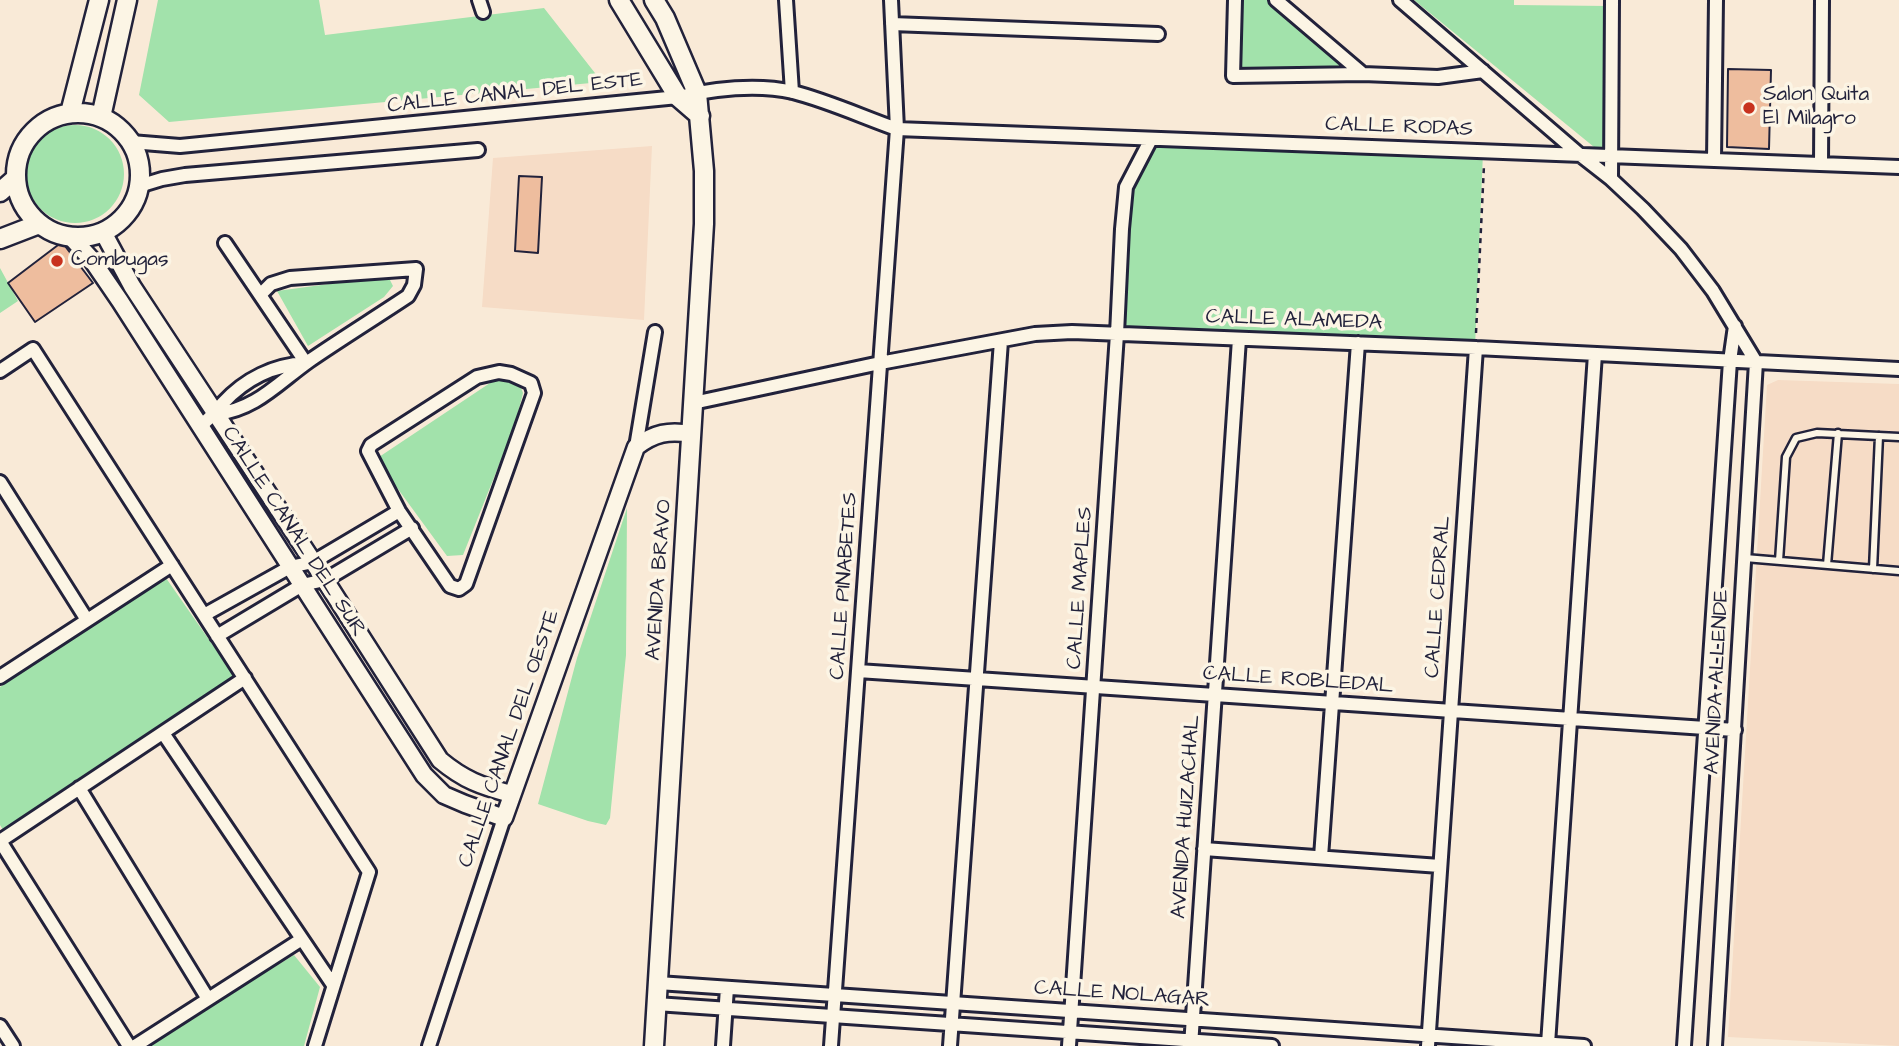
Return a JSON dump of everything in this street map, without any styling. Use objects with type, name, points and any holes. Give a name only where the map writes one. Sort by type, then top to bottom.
[{"type":"main road","points":[[70,113],[99,0]]},
{"type":"main road","points":[[101,117],[127,0]]},
{"type":"main road","points":[[619,0],[678,97],[700,116]]},
{"type":"main road","name":"AVENIDA BRAVO","points":[[654,0],[665,18],[697,93],[704,170],[704,224],[654,1046]]},
{"type":"main road","points":[[70,113],[101,117],[113,123],[131,142],[138,163],[139,186],[134,201],[127,214],[103,232],[82,237],[54,233],[38,223],[23,203],[16,178],[17,159],[24,142],[36,128],[52,118],[70,113]]},
{"type":"main road","points":[[0,192],[16,178]]},
{"type":"main road","points":[[0,239],[38,223]]},
{"type":"street","points":[[786,0],[792,92]]},
{"type":"street","name":"CALLE PINABETES","points":[[831,1046],[897,129],[891,0]]},
{"type":"street","points":[[1235,0],[1233,76],[1438,76],[1483,71]]},
{"type":"street","points":[[1276,0],[1363,74]]},
{"type":"street","points":[[1400,0],[1611,179],[1681,249],[1713,291],[1756,362]]},
{"type":"street","points":[[1611,179],[1612,0]]},
{"type":"street","points":[[1714,160],[1716,0]]},
{"type":"street","points":[[1821,164],[1822,0]]},
{"type":"street","points":[[892,24],[1158,33]]},
{"type":"street","name":"CALLE CANAL DEL ESTE","points":[[131,142],[180,146],[745,89],[792,92],[897,129]]},
{"type":"street","name":"CALLE RODAS","points":[[897,129],[1899,167]]},
{"type":"street","name":"CALLE MAPLES","points":[[1069,1046],[1118,334],[1122,229],[1126,187],[1151,139]]},
{"type":"street","points":[[139,186],[162,178],[185,175],[478,150]]},
{"type":"street","name":"CALLE CANAL DEL SUR","points":[[103,232],[132,286],[440,760],[460,777],[480,786],[511,794]]},
{"type":"street","name":"CALLE CANAL DEL SUR","points":[[71,237],[92,260],[120,301],[424,775],[444,795],[504,818]]},
{"type":"street","points":[[225,243],[306,363]]},
{"type":"street","points":[[216,414],[235,412],[253,402],[306,363],[408,296],[414,285],[416,269],[290,278],[271,284],[260,295]]},
{"type":"street","name":"AVENIDA ALLENDE","points":[[1684,1046],[1730,361],[1735,326]]},
{"type":"street","name":"CALLE CANAL DEL OESTE","points":[[429,1046],[511,794],[636,447],[655,332]]},
{"type":"street","name":"CALLE ALAMEDA","points":[[693,403],[880,363],[1035,334],[1118,334],[1358,343],[1899,369]]},
{"type":"street","name":"AVENIDA HUIZACHAL","points":[[1191,1043],[1239,339]]},
{"type":"street","points":[[950,1046],[1001,341]]},
{"type":"street","points":[[1321,857],[1358,343]]},
{"type":"street","name":"CALLE CEDRAL","points":[[1428,1041],[1476,348]]},
{"type":"street","points":[[0,371],[33,349],[369,872],[315,1046]]},
{"type":"street","points":[[1548,1044],[1595,354]]},
{"type":"street","name":"AVENIDA ALLENDE","points":[[1715,1046],[1756,362]]},
{"type":"street","points":[[200,426],[258,375],[289,364],[306,363]]},
{"type":"street","points":[[499,372],[511,373],[531,383],[534,393],[466,584],[458,589],[450,586],[399,511],[369,458],[371,445],[477,377],[499,372]]},
{"type":"street","points":[[636,447],[664,432],[691,434]]},
{"type":"street","points":[[0,482],[88,620]]},
{"type":"street","points":[[204,615],[290,566],[313,562],[399,511]]},
{"type":"street","points":[[217,636],[302,585],[325,580],[412,528]]},
{"type":"street","points":[[2,672],[172,565]]},
{"type":"street","name":"CALLE ROBLEDAL","points":[[858,671],[1735,730]]},
{"type":"street","points":[[130,1046],[0,841],[245,678]]},
{"type":"street","points":[[163,733],[332,985]]},
{"type":"street","points":[[79,788],[208,999]]},
{"type":"street","points":[[1204,849],[1440,866]]},
{"type":"street","points":[[135,1046],[302,939]]},
{"type":"street","name":"CALLE NOLAGAR","points":[[658,983],[1193,1019],[1428,1041],[1584,1046]]},
{"type":"street","points":[[723,1046],[727,988]]},
{"type":"street","name":"CALLE NOLAGAR","points":[[656,1004],[1070,1032],[1191,1043],[1272,1046]]},
{"type":"street","points":[[0,1026],[13,1046]]},
{"type":"lane","points":[[1779,561],[1786,457],[1796,438],[1807,434],[1838,433],[1899,438]]},
{"type":"lane","points":[[1827,565],[1838,433]]},
{"type":"lane","points":[[1873,569],[1880,436]]},
{"type":"lane","points":[[1745,558],[1899,572]]},
{"type":"path","points":[[1476,348],[1484,151]]},
{"type":"shaded area","points":[[652,146],[644,320],[482,307],[493,158]]},
{"type":"shaded area","points":[[1778,380],[1899,384],[1899,1046],[1728,1037],[1767,385]]},
{"type":"green space","points":[[158,0],[319,0],[325,35],[544,8],[602,82],[169,122],[139,95]]},
{"type":"green space","points":[[1237,0],[1273,0],[1360,73],[1235,74]]},
{"type":"green space","points":[[1414,0],[1514,0],[1514,5],[1609,6],[1608,151],[1594,147]]},
{"type":"green space","points":[[75,125],[94,128],[110,139],[121,155],[124,174],[121,193],[110,209],[94,220],[75,223],[56,220],[40,209],[29,193],[26,174],[29,155],[40,139],[56,128]]},
{"type":"green space","points":[[1151,141],[1483,152],[1475,347],[1120,332],[1128,188]]},
{"type":"green space","points":[[0,268],[18,301],[0,313]]},
{"type":"green space","points":[[388,276],[393,286],[384,297],[308,346],[277,291]]},
{"type":"green space","points":[[496,379],[519,383],[523,393],[515,425],[463,555],[447,556],[376,459]]},
{"type":"green space","points":[[627,508],[626,655],[610,818],[606,825],[538,804],[577,658]]},
{"type":"green space","points":[[166,578],[235,677],[3,830],[0,825],[0,687]]},
{"type":"green space","points":[[294,955],[320,987],[304,1046],[143,1046]]},
{"type":"building","name":"Salon Quita El Milagro","points":[[1728,69],[1771,70],[1769,149],[1727,147]]},
{"type":"building","points":[[519,176],[542,177],[538,253],[515,251]]},
{"type":"building","name":"Combugas","points":[[62,242],[93,283],[35,322],[8,283]]},
{"type":"place","name":"Salon Quita El Milagro","points":[[1749,108]]},
{"type":"place","name":"Combugas","points":[[57,261]]}]
